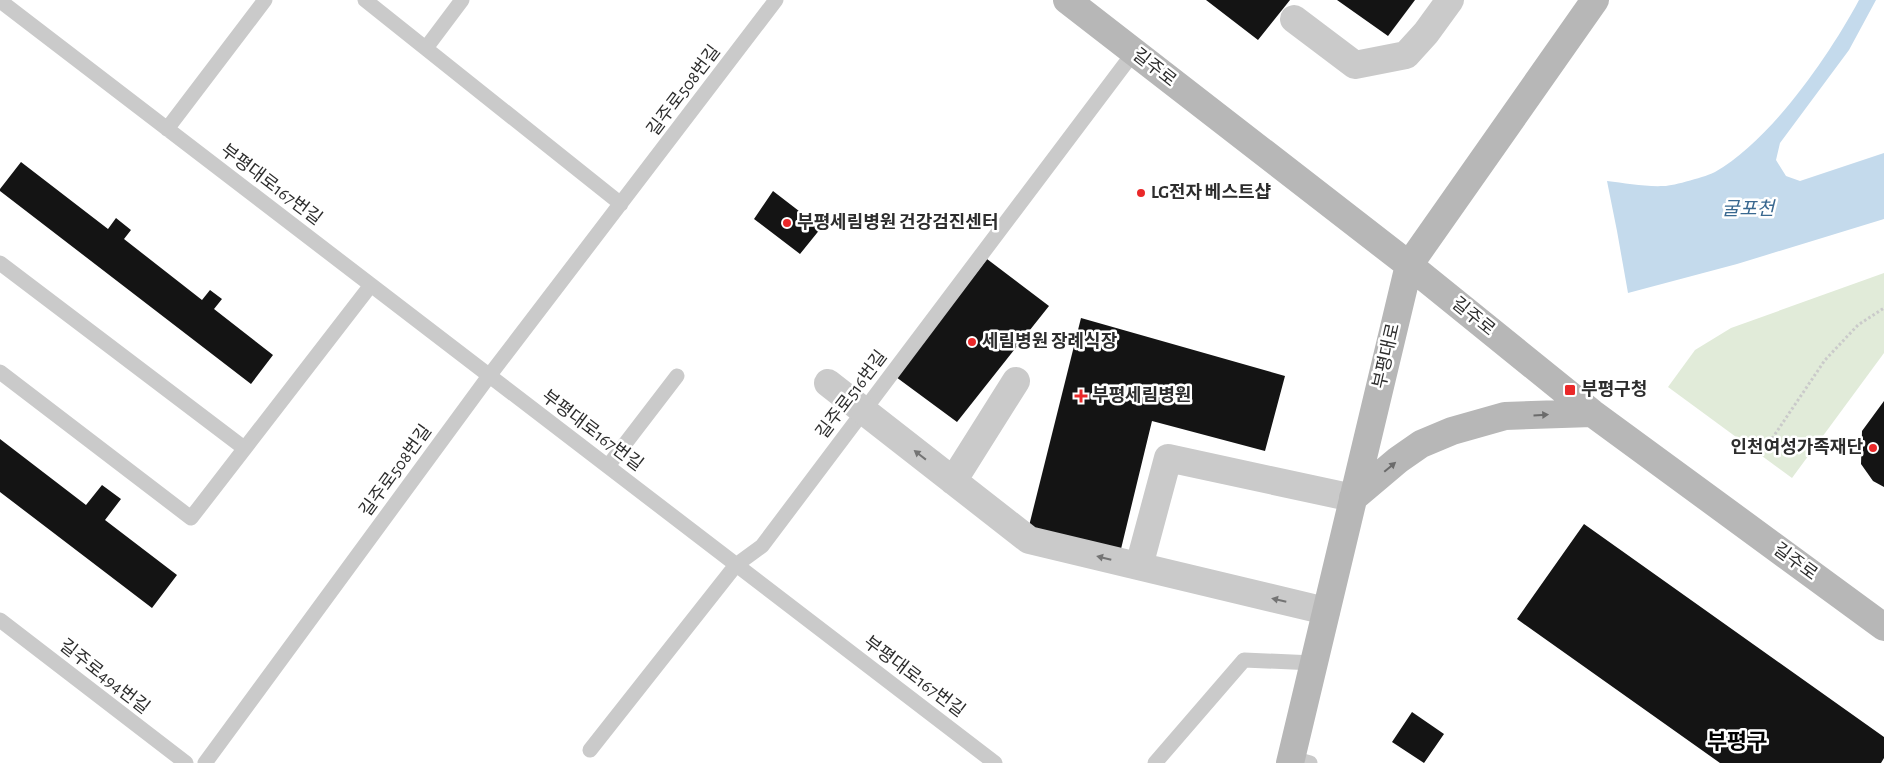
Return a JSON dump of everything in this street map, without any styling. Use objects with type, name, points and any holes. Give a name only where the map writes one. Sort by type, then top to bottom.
[{"type":"main road","name":"길주로","points":[[1066,0],[1409,265],[1592,413],[1884,627]]},
{"type":"main road","name":"부평대로","points":[[1297,761],[1314,663],[1409,265],[1596,0]]},
{"type":"main road","points":[[1353,498],[1420,444],[1452,430],[1505,416],[1592,413]]},
{"type":"street","points":[[1294,19],[1355,65],[1406,55],[1426,33],[1450,0]]},
{"type":"street","points":[[953,481],[1016,381]]},
{"type":"street","points":[[828,383],[1029,540],[1326,611]]},
{"type":"street","points":[[1139,566],[1168,458],[1353,498]]},
{"type":"lane","points":[[167,129],[265,0]]},
{"type":"lane","points":[[365,0],[621,204]]},
{"type":"lane","points":[[426,48],[462,0]]},
{"type":"lane","name":"길주로508번길","points":[[205,763],[489,376],[776,0]]},
{"type":"lane","name":"부평대로167번길","points":[[2,3],[995,763]]},
{"type":"lane","name":"길주로516번길","points":[[590,750],[736,565],[762,546],[1134,52]]},
{"type":"lane","points":[[0,263],[244,448]]},
{"type":"lane","points":[[0,372],[191,518],[371,284]]},
{"type":"lane","points":[[608,466],[677,376]]},
{"type":"lane","name":"길주로494번길","points":[[0,620],[186,763]]},
{"type":"lane","points":[[1155,763],[1244,660],[1314,663]]},
{"type":"path","points":[[1761,455],[1825,360],[1858,325],[1884,308]]},
{"type":"green space","points":[[1884,273],[1884,353],[1792,478],[1668,387],[1695,350],[1731,328]]},
{"type":"water","name":"굴포천","points":[[1859,0],[1876,0],[1849,50],[1780,143],[1776,160],[1786,176],[1800,181],[1884,153],[1884,219],[1737,264],[1628,293],[1607,181],[1668,186],[1711,174],[1736,158],[1757,140],[1797,95],[1832,46]]},
{"type":"building","points":[[1206,0],[1290,0],[1258,40]]},
{"type":"building","points":[[1337,0],[1415,0],[1388,36]]},
{"type":"building","points":[[21,162],[108,229],[116,218],[131,230],[124,239],[202,300],[210,290],[222,299],[214,309],[273,355],[251,384],[0,191]]},
{"type":"building","name":"부평세림병원 건강검진센터","points":[[773,191],[821,228],[800,254],[754,219]]},
{"type":"building","name":"세림병원 장례식장","points":[[987,259],[1049,306],[957,422],[896,377]]},
{"type":"building","name":"부평세림병원","points":[[1081,318],[1285,376],[1265,451],[1152,421],[1121,549],[1028,530]]},
{"type":"building","name":"인천여성가족재단","points":[[1884,401],[1884,487],[1873,481],[1861,464],[1862,431]]},
{"type":"building","points":[[0,439],[86,505],[102,485],[121,499],[105,520],[177,575],[152,608],[0,492]]},
{"type":"building","points":[[1584,524],[1884,737],[1884,758],[1881,763],[1720,763],[1517,619]]},
{"type":"building","points":[[1412,712],[1444,734],[1424,763],[1392,742]]},
{"type":"place","name":"LG전자 베스트샵","points":[[1141,193]]},
{"type":"place","name":"부평세림병원 건강검진센터","points":[[787,223]]},
{"type":"place","name":"세림병원 장례식장","points":[[972,342]]},
{"type":"place","name":"부평구청","points":[[1570,390]]},
{"type":"place","name":"부평세림병원","points":[[1081,396]]},
{"type":"place","name":"인천여성가족재단","points":[[1873,448]]},
{"type":"district","name":"부평구","points":[[1737,742]]}]
